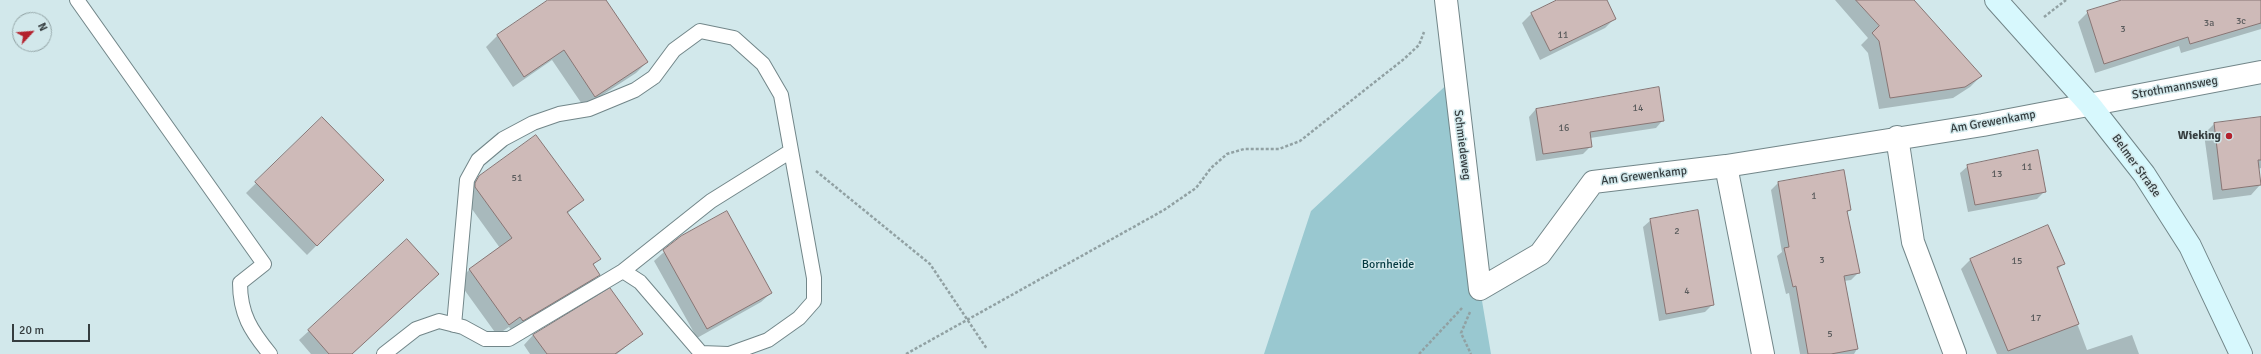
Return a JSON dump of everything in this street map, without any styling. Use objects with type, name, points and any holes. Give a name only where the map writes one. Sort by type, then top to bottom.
[{"type":"street","name":"Schmiedeweg","points":[[1446,0],[1480,289]]},
{"type":"street","name":"Belmer Straße","points":[[1996,0],[2089,104],[2144,174],[2190,246],[2241,354]]},
{"type":"street","name":"Strothmannsweg","points":[[2089,104],[2261,72]]},
{"type":"street","name":"Am Grewenkamp","points":[[1480,289],[1540,254],[1593,182],[1726,166],[1897,137],[1984,125],[2089,104]]},
{"type":"street","points":[[1897,137],[1914,242],[1955,354]]},
{"type":"street","points":[[1726,166],[1763,354]]},
{"type":"lane","points":[[77,0],[264,264],[240,283],[240,301],[253,334],[270,354]]},
{"type":"lane","points":[[454,325],[467,180],[478,160],[503,139],[533,123],[559,114],[589,109],[634,90],[654,77],[674,50],[700,31],[734,38],[763,64],[781,95],[814,278],[814,301],[799,318],[768,340],[729,354],[701,353],[640,282],[623,271]]},
{"type":"lane","points":[[384,354],[416,329],[439,321],[463,327],[485,339],[509,339],[623,271],[711,201],[791,151]]},
{"type":"path","points":[[906,354],[1164,210],[1196,188],[1211,168],[1227,154],[1244,149],[1279,149],[1300,141],[1404,59],[1419,45],[1426,26]]},
{"type":"path","points":[[791,151],[930,264],[987,349]]},
{"type":"path","points":[[1418,354],[1480,289]]},
{"type":"path","points":[[1472,354],[1461,332],[1480,289]]},
{"type":"green space","name":"Bornheide","points":[[1454,78],[1480,289],[1491,354],[1264,354],[1311,211]]},
{"type":"building","points":[[548,0],[606,0],[648,62],[595,97],[564,50],[524,77],[497,35]]},
{"type":"building","points":[[1557,0],[1607,0],[1616,19],[1550,51],[1531,13]]},
{"type":"building","points":[[1856,0],[1914,0],[1982,76],[1965,87],[1890,98],[1879,41],[1872,33],[1879,26]]},
{"type":"building","points":[[2122,0],[2261,0],[2261,23],[2190,44],[2188,37],[2104,64],[2087,11]]},
{"type":"building","points":[[1659,87],[1664,121],[1590,132],[1592,147],[1543,154],[1536,109]]},
{"type":"building","points":[[322,117],[384,180],[317,246],[255,182]]},
{"type":"building","points":[[2261,117],[2261,160],[2258,160],[2261,185],[2222,190],[2214,123]]},
{"type":"building","points":[[536,135],[584,200],[567,212],[601,259],[593,264],[600,275],[523,321],[520,317],[509,325],[469,269],[512,238],[475,187],[475,183],[479,176]]},
{"type":"building","points":[[2038,150],[2046,192],[1975,205],[1967,165]]},
{"type":"building","points":[[1844,170],[1851,210],[1847,211],[1860,273],[1844,276],[1858,349],[1831,354],[1808,354],[1796,286],[1793,287],[1784,248],[1789,247],[1778,182]]},
{"type":"building","points":[[1698,210],[1714,305],[1666,314],[1650,219]]},
{"type":"building","points":[[727,211],[772,293],[707,329],[663,250],[681,236]]},
{"type":"building","points":[[2048,225],[2065,264],[2057,267],[2079,324],[2008,351],[1970,259]]},
{"type":"building","points":[[407,239],[439,274],[352,354],[329,354],[308,330]]},
{"type":"building","points":[[610,288],[643,334],[615,354],[547,354],[533,335]]},
{"type":"place","name":"Wieking","points":[[2229,136]]}]
